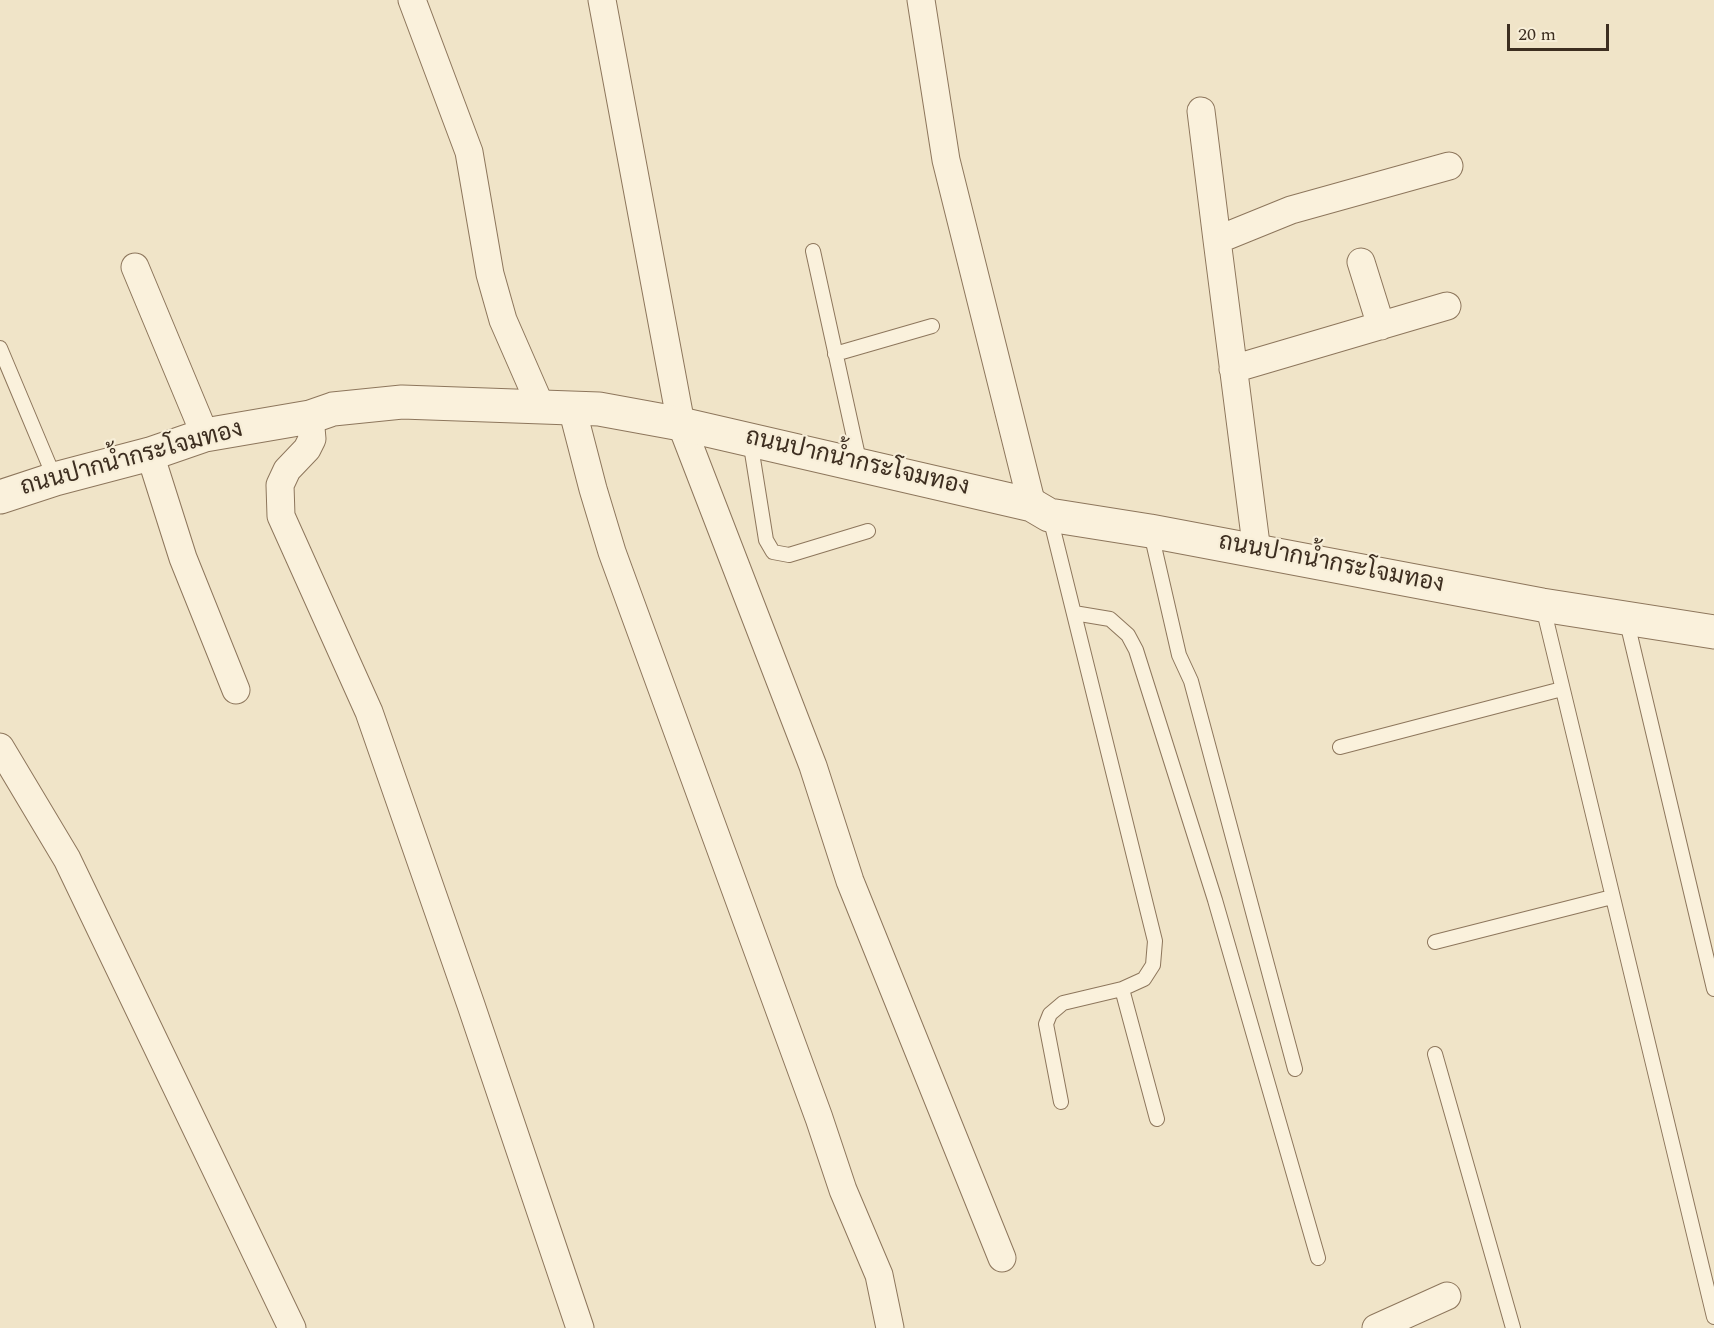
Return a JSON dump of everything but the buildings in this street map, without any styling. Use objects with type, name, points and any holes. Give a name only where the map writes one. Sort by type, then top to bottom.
[{"type":"street","points":[[412,0],[469,152],[490,274],[503,320],[557,407],[593,489],[612,552],[819,1118],[843,1190],[879,1275],[890,1328]]},
{"type":"street","points":[[603,0],[681,424],[813,766],[850,881],[1002,1258]]},
{"type":"street","points":[[921,0],[946,160],[1040,510]]},
{"type":"street","points":[[1201,111],[1257,552]]},
{"type":"street","points":[[1216,240],[1291,210],[1449,166]]},
{"type":"street","points":[[1361,262],[1381,326]]},
{"type":"street","points":[[135,267],[205,435]]},
{"type":"street","points":[[1233,369],[1447,306]]},
{"type":"street","name":"ถนนปากน้ำกระโจมทอง","points":[[0,497],[55,479],[150,454],[205,435],[310,417],[333,409],[402,402],[598,409],[681,424],[860,465],[1040,510],[1542,605],[1714,632]]},
{"type":"street","points":[[310,417],[312,439],[287,470],[280,484],[281,516],[369,712],[580,1328]]},
{"type":"street","points":[[150,454],[183,558],[236,690]]},
{"type":"street","points":[[0,747],[68,859],[292,1328]]},
{"type":"street","points":[[1376,1328],[1447,1296]]},
{"type":"lane","points":[[813,251],[860,465]]},
{"type":"lane","points":[[835,354],[932,326]]},
{"type":"lane","points":[[0,348],[55,479]]},
{"type":"lane","points":[[750,440],[766,540],[773,552],[789,555],[868,531]]},
{"type":"lane","points":[[1040,510],[1074,613],[1155,941],[1153,965],[1144,979],[1122,989],[1063,1003],[1050,1014],[1046,1023],[1061,1102]]},
{"type":"lane","points":[[1150,531],[1179,655],[1191,681],[1295,1069]]},
{"type":"lane","points":[[1542,605],[1714,1317]]},
{"type":"lane","points":[[1074,613],[1110,619],[1128,635],[1136,650],[1215,900],[1318,1258]]},
{"type":"lane","points":[[1626,618],[1714,989]]},
{"type":"lane","points":[[1340,747],[1562,689]]},
{"type":"lane","points":[[1435,942],[1612,897]]},
{"type":"lane","points":[[1122,989],[1157,1119]]},
{"type":"lane","points":[[1435,1054],[1514,1328]]}]
